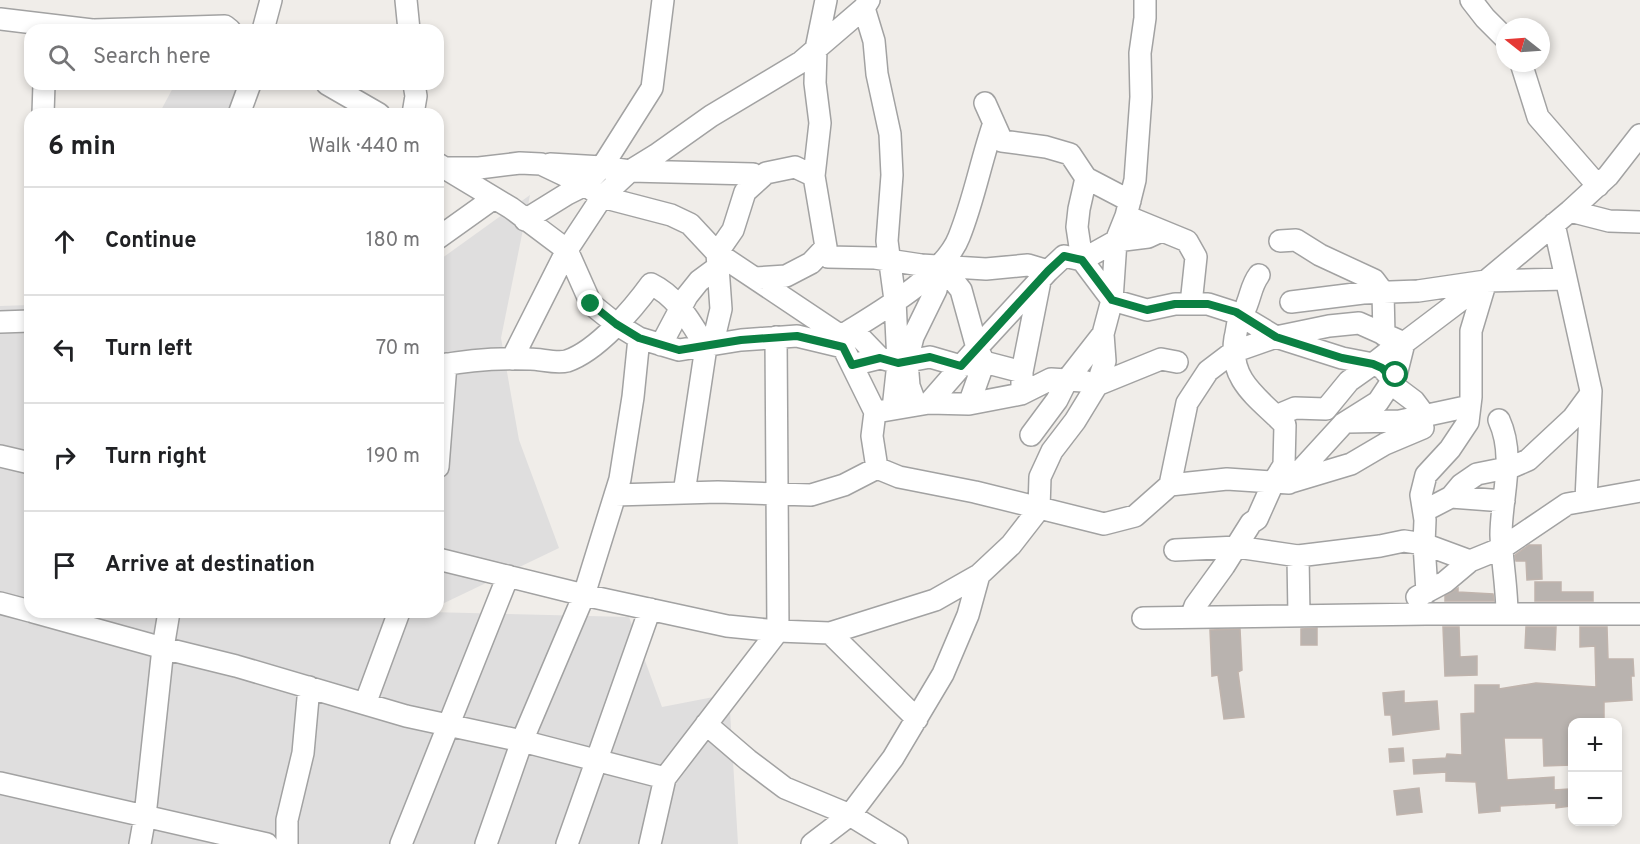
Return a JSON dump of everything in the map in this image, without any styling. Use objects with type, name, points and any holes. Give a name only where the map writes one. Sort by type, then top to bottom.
[{"type":"street","points":[[265,24],[271,0]]},
{"type":"street","points":[[406,0],[408,24]]},
{"type":"street","points":[[512,359],[567,250],[602,167],[652,88],[663,0]]},
{"type":"street","points":[[755,278],[786,276],[811,263],[826,247],[814,176],[820,123],[815,83],[816,49],[826,0]]},
{"type":"street","points":[[444,560],[584,595],[727,626],[831,633],[935,600],[978,575],[1011,545],[1039,509],[1040,477],[1052,451],[1075,421],[1097,385],[1105,361],[1103,334],[1112,300],[1116,241],[1135,180],[1141,97],[1140,53],[1145,0]]},
{"type":"street","points":[[1471,0],[1496,29]]},
{"type":"street","points":[[525,220],[567,194],[593,191],[656,155],[711,116],[801,62],[866,4],[874,40],[877,74],[890,134],[892,175],[887,241],[895,300],[898,364]]},
{"type":"street","points":[[0,19],[26,24]]},
{"type":"street","points":[[1524,72],[1538,117],[1598,186]]},
{"type":"street","points":[[43,108],[44,90]]},
{"type":"street","points":[[241,108],[248,90]]},
{"type":"street","points":[[337,90],[369,108]]},
{"type":"street","points":[[414,108],[415,90]]},
{"type":"street","points":[[985,103],[1002,141],[1046,147],[1070,154],[1086,178],[1161,231],[1186,240],[1196,257],[1191,304]]},
{"type":"street","points":[[541,164],[593,191],[671,215],[690,224],[718,260],[755,278],[841,336],[879,313],[938,270],[958,239],[994,123]]},
{"type":"street","points":[[1326,409],[1349,381],[1387,349],[1486,281],[1562,218],[1608,176],[1640,135]]},
{"type":"street","points":[[444,166],[479,168],[520,163],[602,167],[630,171],[753,174]]},
{"type":"street","points":[[661,345],[687,296],[718,260],[733,230],[745,192],[766,173],[795,167],[814,176]]},
{"type":"street","points":[[444,168],[512,208],[567,250],[591,304],[616,324],[639,338],[679,350],[711,340],[797,336],[843,347],[852,365],[884,410]]},
{"type":"street","points":[[1086,178],[1077,228],[1082,260],[1112,300],[1147,310],[1175,304],[1208,304],[1342,358],[1387,349]]},
{"type":"street","points":[[444,234],[494,198]]},
{"type":"street","points":[[1562,218],[1640,222]]},
{"type":"street","points":[[1562,218],[1566,279],[1590,395],[1586,500]]},
{"type":"street","points":[[928,400],[961,366],[980,355],[1044,276],[1064,256],[1082,260],[1116,241],[1148,237],[1161,231]]},
{"type":"street","points":[[1191,617],[1195,606],[1281,482],[1347,422],[1378,402],[1396,375],[1387,349],[1383,292],[1374,279],[1320,255],[1296,240],[1280,242]]},
{"type":"street","points":[[828,257],[875,258],[891,262],[986,269],[1028,265],[1044,276]]},
{"type":"street","points":[[684,493],[711,340],[721,309],[718,260]]},
{"type":"street","points":[[941,265],[960,290],[980,355],[969,404]]},
{"type":"street","points":[[877,468],[872,436],[884,410],[898,364],[936,290],[941,265]]},
{"type":"street","points":[[1259,275],[1254,281],[1246,307],[1240,315],[1233,352],[1241,379],[1251,394],[1285,425],[1286,444],[1281,482]]},
{"type":"street","points":[[1021,394],[1023,372],[1044,276]]},
{"type":"street","points":[[1283,336],[1289,297],[1418,291],[1486,281],[1566,279]]},
{"type":"street","points":[[1427,592],[1424,511],[1421,495],[1426,475],[1450,449],[1468,422],[1473,355],[1471,331],[1486,281]]},
{"type":"street","points":[[444,365],[512,359],[565,362],[589,350],[638,303],[651,284],[663,290],[711,340]]},
{"type":"street","points":[[0,322],[24,321]]},
{"type":"street","points":[[1170,485],[1187,403],[1208,371],[1233,352],[1283,336],[1329,326],[1359,323],[1387,349]]},
{"type":"street","points":[[852,329],[898,364],[928,400]]},
{"type":"street","points":[[1031,435],[1057,399],[1067,380],[1103,334]]},
{"type":"street","points":[[650,844],[665,778],[778,631],[779,494],[776,337]]},
{"type":"street","points":[[486,844],[522,741],[584,595],[620,479],[633,397],[639,338]]},
{"type":"street","points":[[877,468],[899,477],[975,492],[1104,524],[1135,516],[1170,485],[1227,479],[1281,482],[1351,464],[1385,444],[1423,428],[1420,418],[1423,413],[1414,401],[1398,389],[1382,368],[1387,349]]},
{"type":"street","points":[[980,355],[1023,372]]},
{"type":"street","points":[[852,365],[898,364],[930,357],[961,366]]},
{"type":"street","points":[[884,410],[928,400],[969,404],[1021,394],[1051,379],[1083,381],[1097,385],[1161,359],[1177,362]]},
{"type":"street","points":[[1424,511],[1451,497],[1461,485],[1477,474],[1508,469],[1528,460],[1573,418],[1590,395]]},
{"type":"street","points":[[1276,416],[1295,408],[1326,409],[1334,419],[1347,422],[1400,421],[1470,406]]},
{"type":"street","points":[[1499,420],[1506,434],[1508,469],[1502,548],[1507,614]]},
{"type":"street","points":[[0,456],[24,462]]},
{"type":"street","points":[[615,495],[684,493],[811,495],[844,486],[877,468]]},
{"type":"street","points":[[1385,615],[1445,582],[1470,561],[1502,548],[1567,504],[1640,491]]},
{"type":"street","points":[[1451,497],[1504,501]]},
{"type":"street","points":[[1174,550],[1237,547],[1298,556],[1380,546],[1404,540],[1424,544],[1470,561]]},
{"type":"street","points":[[1298,556],[1299,616]]},
{"type":"street","points":[[812,844],[850,815],[894,758],[943,674],[969,615],[978,575]]},
{"type":"street","points":[[401,844],[508,576]]},
{"type":"street","points":[[0,603],[24,610]]},
{"type":"street","points":[[567,844],[650,609]]},
{"type":"street","points":[[1143,618],[1640,614]]},
{"type":"street","points":[[54,618],[236,666],[365,704],[665,778]]},
{"type":"street","points":[[140,844],[168,618]]},
{"type":"street","points":[[365,704],[397,618]]},
{"type":"street","points":[[831,633],[917,719]]},
{"type":"street","points":[[287,844],[287,820],[303,753],[309,687]]},
{"type":"street","points":[[706,724],[785,788],[850,815],[897,844]]},
{"type":"street","points":[[0,783],[267,844]]},
{"type":"shaded area","points":[[172,90],[237,90],[251,108],[162,108]]},
{"type":"shaded area","points":[[530,195],[501,338],[519,440],[559,548],[444,603],[444,257]]},
{"type":"shaded area","points":[[24,305],[24,618],[444,618],[444,612],[629,617],[662,707],[729,694],[738,844],[0,844],[0,306]]},
{"type":"building","points":[[1529,545],[1541,545],[1542,579],[1527,580],[1526,561],[1516,561],[1515,555]]},
{"type":"building","points":[[1535,582],[1561,582],[1561,592],[1593,592],[1593,601],[1535,601]]},
{"type":"building","points":[[1458,588],[1458,592],[1493,594],[1494,601],[1445,601],[1445,596]]},
{"type":"building","points":[[1443,627],[1459,627],[1460,657],[1477,656],[1477,675],[1445,676]]},
{"type":"building","points":[[1526,627],[1556,627],[1555,650],[1525,648]]},
{"type":"building","points":[[1580,627],[1607,627],[1608,659],[1633,659],[1632,700],[1604,702],[1604,718],[1568,718],[1568,765],[1544,766],[1543,738],[1504,738],[1507,780],[1554,777],[1554,790],[1568,789],[1568,806],[1556,808],[1556,803],[1500,806],[1500,811],[1479,813],[1476,782],[1446,781],[1446,772],[1414,774],[1413,760],[1446,758],[1447,754],[1462,755],[1461,714],[1475,713],[1475,685],[1499,685],[1499,689],[1536,683],[1596,687],[1595,646],[1580,647]]},
{"type":"building","points":[[1317,628],[1317,645],[1301,645],[1301,629]]},
{"type":"building","points":[[1240,629],[1242,670],[1238,672],[1244,717],[1224,719],[1218,675],[1212,676],[1210,630]]},
{"type":"building","points":[[1404,691],[1404,703],[1437,701],[1439,729],[1393,735],[1391,715],[1385,715],[1383,693]]},
{"type":"building","points":[[1403,748],[1404,761],[1390,762],[1389,749]]},
{"type":"building","points":[[1419,788],[1422,812],[1397,815],[1394,791]]},
{"type":"route","points":[[591,304],[616,324],[639,338],[679,350],[741,340],[797,336],[843,347],[852,365],[880,358],[898,363],[930,357],[961,366],[1064,256],[1082,260],[1112,300],[1147,310],[1175,304],[1208,304],[1236,312],[1276,337],[1342,358],[1373,364],[1382,368],[1393,380],[1396,375]]}]
